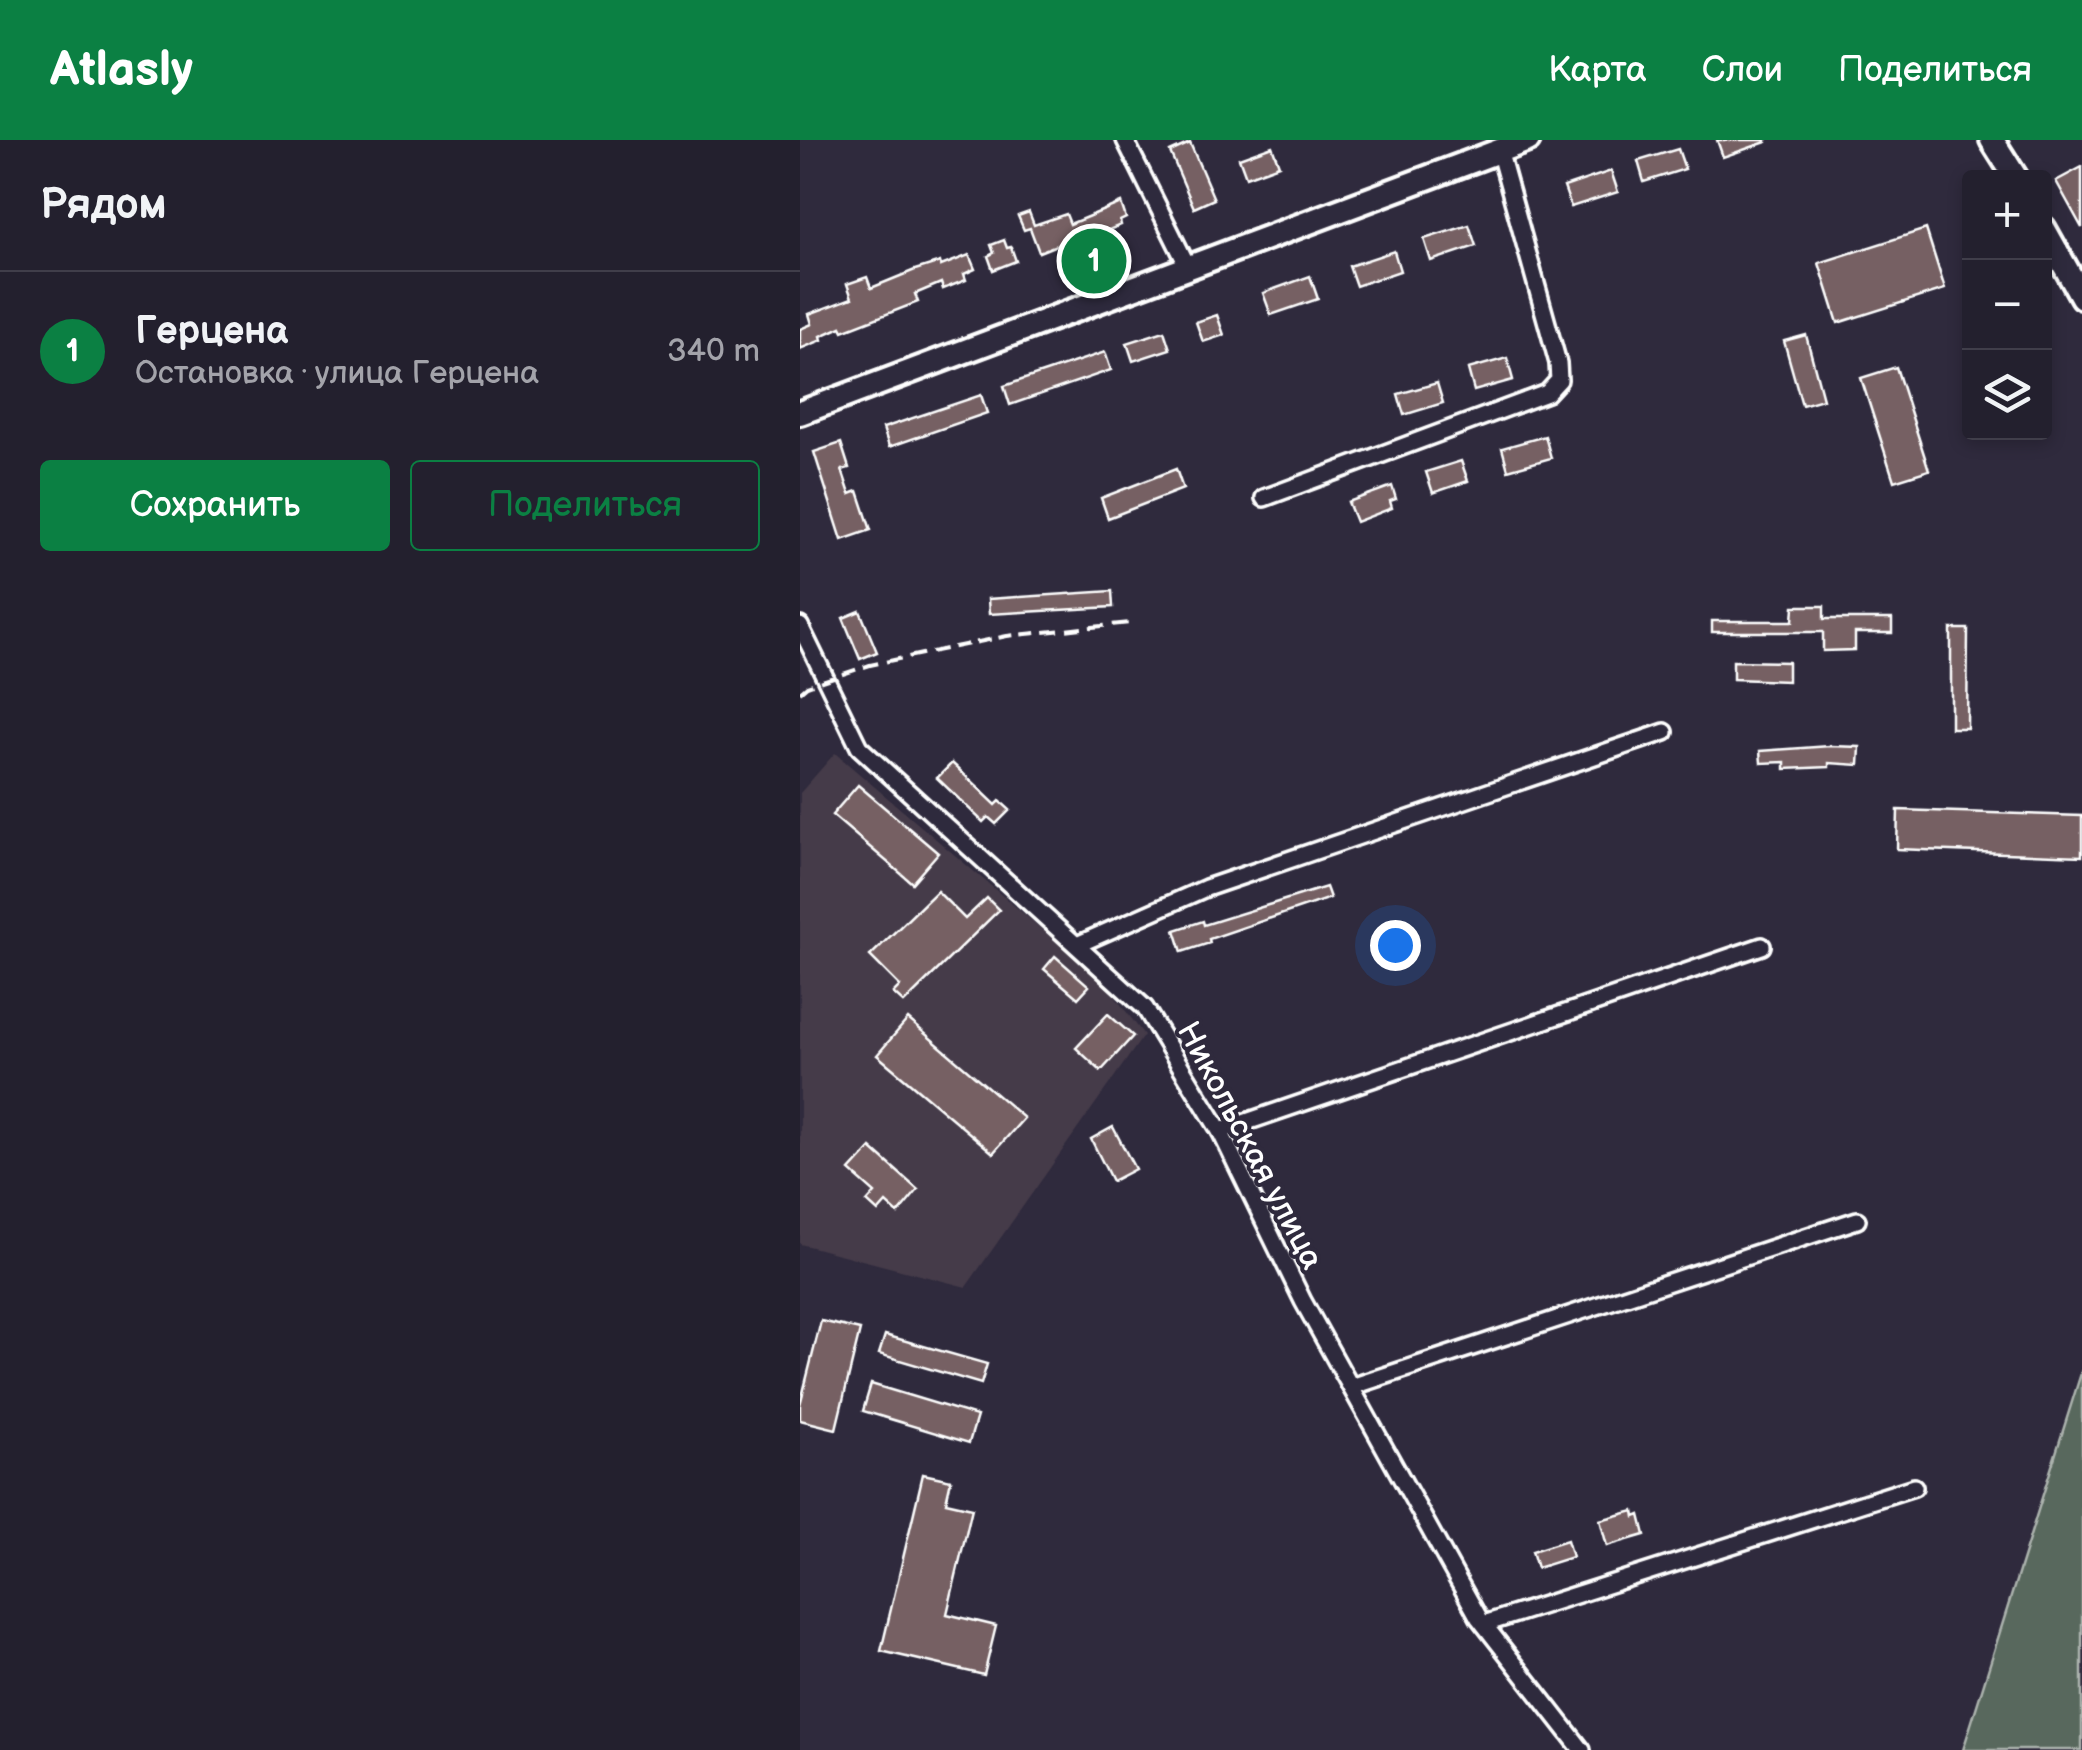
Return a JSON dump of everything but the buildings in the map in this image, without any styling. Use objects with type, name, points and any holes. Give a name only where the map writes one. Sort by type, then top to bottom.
[{"type":"main road","points":[[800,413],[1528,140]]},
{"type":"main road","points":[[1992,140],[2011,170]]},
{"type":"main road","points":[[2052,243],[2082,297]]},
{"type":"street","points":[[1125,140],[1188,267]]},
{"type":"street","points":[[1264,498],[1546,393],[1559,380],[1558,362],[1499,150]]},
{"type":"street","name":"Никольская улица","points":[[800,626],[859,747],[1146,1008],[1220,1131],[1304,1302],[1484,1624],[1582,1750]]},
{"type":"street","points":[[1079,944],[1206,888],[1665,732]]},
{"type":"street","points":[[1220,1131],[1762,946]]},
{"type":"street","points":[[1351,1387],[1857,1220]]},
{"type":"street","points":[[1484,1624],[1914,1487]]},
{"type":"shaded area","points":[[835,753],[1104,982],[1144,1035],[966,1287],[800,1244],[800,793]]},
{"type":"green space","points":[[2082,1370],[2082,1750],[1963,1750]]},
{"type":"railway","points":[[800,692],[807,686],[870,665],[1007,636],[1130,623]]},
{"type":"place","name":"Герцена","points":[[1094,261]]}]
